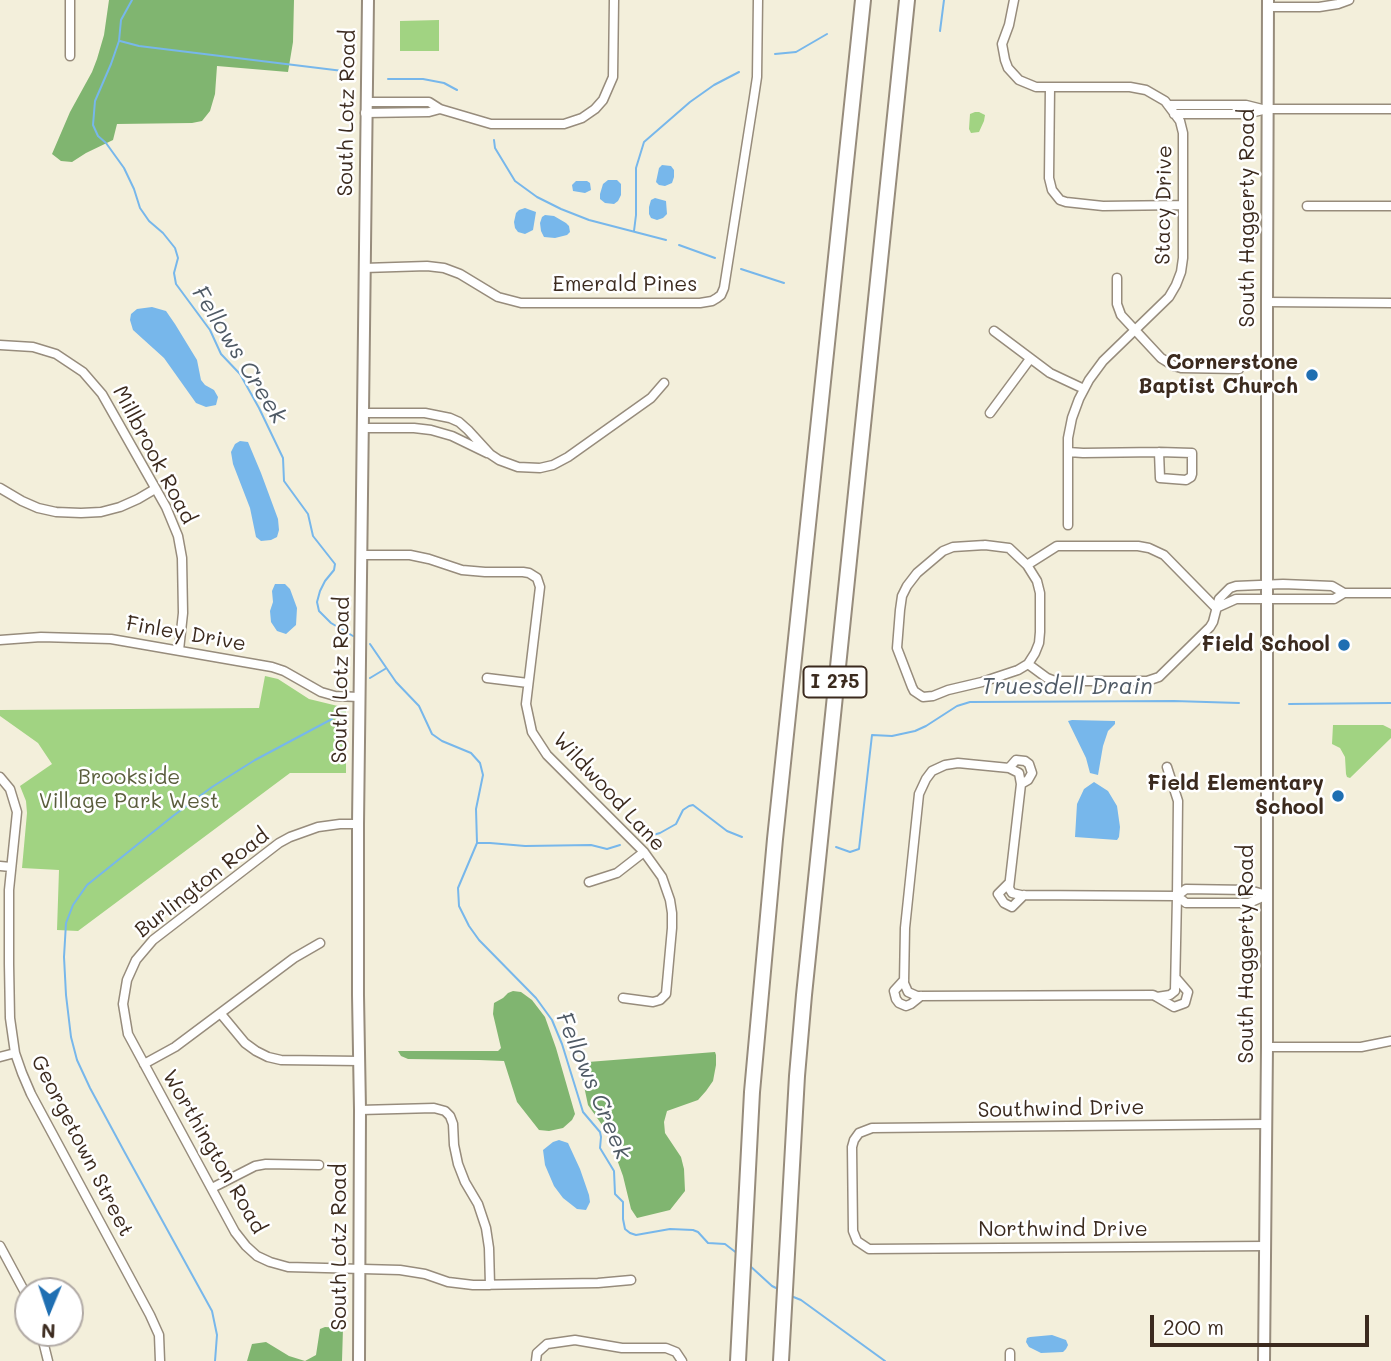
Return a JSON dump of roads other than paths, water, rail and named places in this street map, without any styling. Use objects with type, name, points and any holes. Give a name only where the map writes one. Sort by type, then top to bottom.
[{"type":"highway","name":"I 275","points":[[738,1361],[752,1092],[775,839],[863,0]]},
{"type":"highway","name":"I 275","points":[[781,1361],[797,1076],[815,876],[907,0]]},
{"type":"main road","name":"South Lotz Road","points":[[359,1361],[358,824],[368,0]]},
{"type":"main road","name":"South Haggerty Road","points":[[1264,1361],[1267,1047],[1267,302],[1264,109],[1268,3]]},
{"type":"street","points":[[70,0],[70,55]]},
{"type":"street","points":[[366,107],[429,112],[440,109],[485,123],[498,124],[564,124],[576,121],[588,115],[603,100],[613,77],[614,0]]},
{"type":"street","name":"Emerald Pines","points":[[365,268],[444,268],[460,274],[498,297],[521,303],[700,303],[717,298],[724,288],[757,77],[757,10],[760,0]]},
{"type":"street","points":[[1014,0],[1002,44],[1005,60],[1019,80],[1036,87],[1136,88],[1154,93],[1168,104],[1246,105],[1264,109],[1391,109]]},
{"type":"street","points":[[1268,3],[1319,7],[1349,0]]},
{"type":"street","points":[[1050,87],[1049,178],[1052,190],[1060,200],[1103,206],[1183,205]]},
{"type":"street","name":"Stacy Drive","points":[[1068,526],[1068,438],[1072,418],[1084,390],[1103,361],[1169,297],[1179,279],[1183,260],[1183,133],[1180,121],[1168,104]]},
{"type":"street","points":[[1174,114],[1246,114],[1264,109]]},
{"type":"street","points":[[1307,206],[1391,206]]},
{"type":"street","points":[[1117,278],[1118,308],[1121,315],[1161,358],[1174,366],[1188,369],[1239,369]]},
{"type":"street","points":[[1267,302],[1391,303]]},
{"type":"street","points":[[994,331],[1030,359],[1084,390]]},
{"type":"street","name":"Millbrook Road","points":[[0,345],[45,350],[66,360],[83,372],[102,394],[172,519],[178,536],[181,549],[183,612],[179,650]]},
{"type":"street","points":[[990,413],[1030,359]]},
{"type":"street","points":[[363,428],[414,428],[438,432],[518,467],[553,465],[651,398],[664,383]]},
{"type":"street","points":[[363,413],[425,413],[442,416],[459,422],[479,440],[489,454]]},
{"type":"street","points":[[438,432],[442,416]]},
{"type":"street","points":[[1068,452],[1192,453],[1191,477],[1186,480],[1160,478],[1159,453]]},
{"type":"street","points":[[1,491],[38,508],[81,513],[120,507],[155,489]]},
{"type":"street","points":[[985,545],[1014,551],[1037,581],[1040,593],[1039,643],[1028,664],[1018,670],[928,698],[918,694],[912,687],[897,648],[902,596],[916,573],[943,551],[953,547],[985,545]]},
{"type":"street","points":[[1027,565],[1057,546],[1149,548],[1164,555],[1216,608]]},
{"type":"street","name":"Wildwood Lane","points":[[362,555],[410,555],[462,570],[523,572],[537,578],[540,587],[527,711],[532,732],[547,755],[645,852],[662,877],[668,893],[672,914],[667,990],[663,998],[653,1002],[623,998]]},
{"type":"street","points":[[1028,664],[1055,681],[1147,681],[1164,672],[1210,628],[1219,599],[1230,588],[1240,585],[1332,586],[1344,593],[1391,593]]},
{"type":"street","points":[[1230,588],[1236,599]]},
{"type":"street","points":[[1216,608],[1236,599],[1334,600],[1344,593]]},
{"type":"street","name":"Finley Drive","points":[[0,640],[30,637],[100,638],[179,650],[272,667],[321,692],[359,698]]},
{"type":"street","points":[[487,678],[528,683]]},
{"type":"street","points":[[1009,768],[1016,760],[1029,764],[1032,773],[1021,785]]},
{"type":"street","points":[[1175,978],[1188,992],[1185,1003],[1174,1007],[1153,995],[921,996],[908,992],[904,980],[905,928],[921,787],[932,771],[944,765],[958,763],[1009,768],[1019,773],[1021,785],[1009,883],[1012,893],[1177,896],[1186,903],[1249,903],[1267,895]]},
{"type":"street","points":[[1157,997],[1170,995],[1175,991],[1178,801],[1167,767]]},
{"type":"street","name":"Georgetown Street","points":[[0,777],[10,789],[17,812],[4,964],[15,1053],[31,1094],[150,1315],[159,1335],[160,1361]]},
{"type":"street","name":"Burlington Road","points":[[126,984],[136,960],[153,940],[279,843],[318,827],[358,824]]},
{"type":"street","points":[[589,882],[617,873],[645,852]]},
{"type":"street","points":[[0,866],[11,867]]},
{"type":"street","points":[[1009,883],[998,894],[1004,903],[1012,907],[1024,895]]},
{"type":"street","points":[[1177,896],[1186,889],[1249,890],[1267,895]]},
{"type":"street","points":[[144,1064],[175,1047],[294,958],[320,943]]},
{"type":"street","points":[[904,980],[894,991],[899,1003],[906,1006],[921,996]]},
{"type":"street","name":"Worthington Road","points":[[126,984],[123,1004],[125,1024],[131,1041],[240,1240],[263,1259],[288,1267],[408,1270],[461,1284],[598,1283],[631,1280]]},
{"type":"street","points":[[221,1014],[245,1043],[268,1057],[281,1060],[360,1061]]},
{"type":"street","points":[[1267,1047],[1361,1047],[1391,1041]]},
{"type":"street","points":[[0,1057],[15,1053]]},
{"type":"street","points":[[360,1110],[434,1108],[445,1111],[450,1116],[458,1164],[478,1204],[486,1228],[490,1285]]},
{"type":"street","name":"Southwind Drive","points":[[861,1244],[853,1231],[852,1147],[854,1140],[864,1130],[1266,1124]]},
{"type":"street","points":[[212,1188],[255,1166],[319,1165]]},
{"type":"street","name":"Northwind Drive","points":[[861,1244],[869,1249],[1266,1246]]},
{"type":"street","points":[[0,1247],[16,1277]]},
{"type":"street","points":[[536,1361],[537,1353],[547,1344],[575,1340],[622,1348],[666,1348],[676,1352],[682,1361]]},
{"type":"water","points":[[662,165],[671,166],[674,170],[672,183],[665,186],[656,182]]},
{"type":"water","points":[[608,180],[617,180],[621,184],[621,195],[614,204],[600,199],[603,184]]},
{"type":"water","points":[[576,181],[587,181],[591,190],[585,193],[573,191],[572,185]]},
{"type":"water","points":[[655,198],[666,201],[667,214],[657,220],[649,214],[651,200]]},
{"type":"water","points":[[525,208],[536,212],[533,230],[525,234],[518,232],[514,222],[516,213]]},
{"type":"water","points":[[545,215],[554,216],[566,223],[570,232],[555,238],[544,237],[540,223]]},
{"type":"water","points":[[152,307],[166,311],[175,324],[197,360],[201,380],[214,390],[218,397],[216,405],[206,407],[196,403],[164,358],[133,330],[131,314],[137,309]]},
{"type":"water","points":[[240,441],[248,442],[278,519],[277,537],[271,540],[261,541],[256,537],[250,508],[233,464],[231,452]]},
{"type":"water","points":[[275,584],[285,584],[290,589],[297,608],[296,625],[286,634],[277,631],[271,622],[272,591]]},
{"type":"water","points":[[1068,721],[1115,721],[1103,746],[1098,775],[1090,773],[1086,758]]},
{"type":"water","points":[[1094,782],[1108,791],[1117,806],[1120,827],[1117,840],[1075,837],[1077,804],[1084,789]]},
{"type":"water","points":[[559,1140],[568,1143],[580,1169],[589,1195],[590,1202],[586,1210],[577,1209],[563,1198],[554,1186],[545,1165],[543,1150]]},
{"type":"water","points":[[1052,1335],[1066,1340],[1068,1345],[1063,1352],[1041,1353],[1029,1347],[1026,1342],[1030,1337]]},
{"type":"waterway","name":"Fellows Creek","points":[[132,0],[121,20],[119,41],[95,101],[93,125],[98,136],[124,168],[140,208],[175,248],[178,258],[174,273],[176,284],[210,330],[221,354],[240,374],[259,408],[283,458],[284,481],[308,514],[313,536],[335,564],[320,591],[317,602],[319,611],[331,623],[353,636]]},
{"type":"waterway","points":[[940,31],[944,0]]},
{"type":"waterway","points":[[775,54],[796,52],[827,34]]},
{"type":"waterway","points":[[120,41],[139,46],[351,72]]},
{"type":"waterway","points":[[634,231],[636,168],[644,142],[690,102],[739,72]]},
{"type":"waterway","points":[[388,79],[423,79],[444,83],[457,90]]},
{"type":"waterway","points":[[494,140],[495,148],[515,181],[537,197],[589,220],[666,240]]},
{"type":"waterway","points":[[679,245],[715,258]]},
{"type":"waterway","points":[[741,269],[784,283]]},
{"type":"waterway","name":"Fellows Creek","points":[[370,644],[396,682],[419,706],[432,734],[471,753],[480,763],[483,775],[476,809],[477,843],[458,888],[459,906],[479,940],[536,998],[552,1020],[583,1112],[600,1132],[600,1148],[614,1171],[615,1194],[623,1202],[625,1229],[636,1235],[670,1229],[693,1230],[708,1243],[725,1244],[738,1254]]},
{"type":"waterway","points":[[370,678],[385,669]]},
{"type":"waterway","name":"Truesdell Drain","points":[[836,847],[850,852],[859,849],[872,735],[892,736],[915,731],[957,706],[970,702],[1239,703]]},
{"type":"waterway","name":"Truesdell Drain","points":[[1289,704],[1391,703]]},
{"type":"waterway","points":[[215,1361],[217,1335],[212,1311],[77,1060],[66,995],[66,923],[73,905],[87,885],[173,816],[255,760],[332,719]]},
{"type":"waterway","name":"Truesdell Drain","points":[[646,837],[676,824],[683,810],[693,805],[727,831],[742,837]]},
{"type":"waterway","name":"Truesdell Drain","points":[[478,843],[525,846],[591,845],[607,849],[620,845]]},
{"type":"waterway","name":"Fellows Creek","points":[[749,1265],[780,1290]]},
{"type":"waterway","name":"Fellows Creek","points":[[791,1296],[801,1300],[885,1361]]},
{"type":"place","name":"Cornerstone Baptist Church","points":[[1312,375]]},
{"type":"place","name":"Field School","points":[[1344,645]]},
{"type":"place","name":"Field Elementary School","points":[[1338,796]]},
{"type":"park label","name":"Brookside Village Park West","points":[[129,790]]}]
